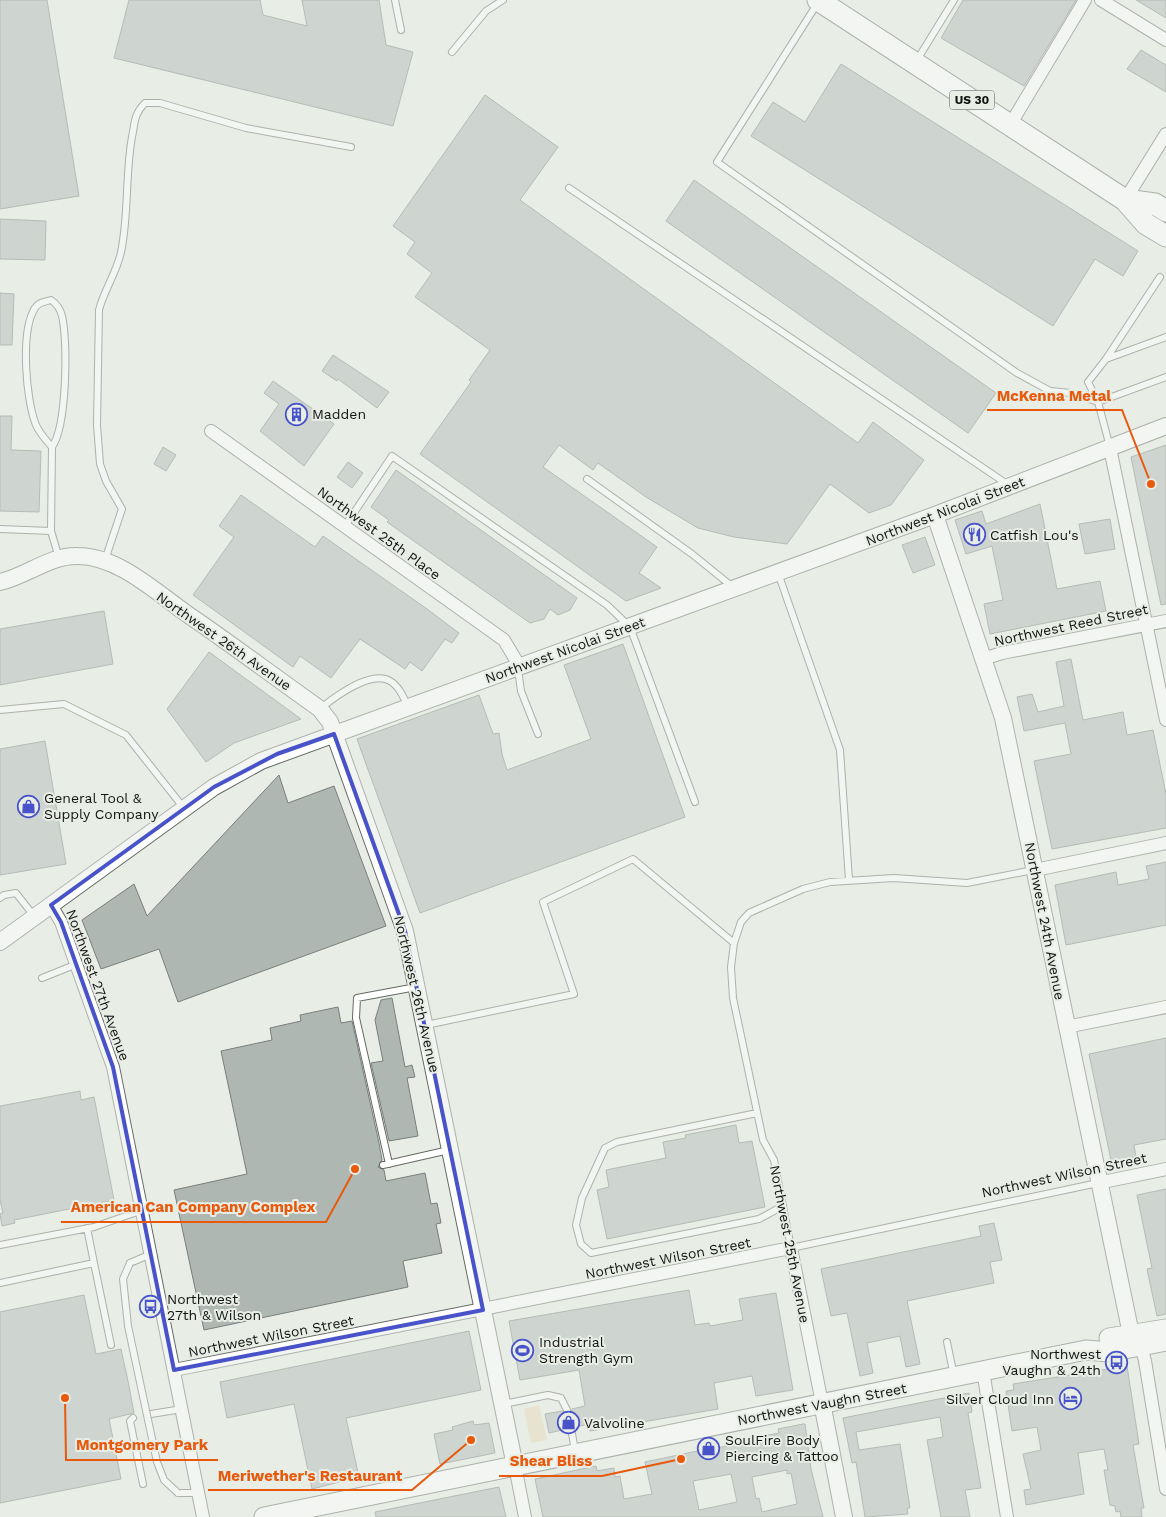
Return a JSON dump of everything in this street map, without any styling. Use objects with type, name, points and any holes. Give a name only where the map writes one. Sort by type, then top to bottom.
[{"type":"highway","name":"US 30","points":[[819,0],[1125,200],[1146,224],[1166,236]]},
{"type":"highway","name":"US 30","points":[[1125,200],[1155,204],[1166,212]]},
{"type":"main road","name":"Northwest Vaughn Street","points":[[264,1517],[983,1370],[1086,1350],[1109,1352],[1166,1329]]},
{"type":"main road","name":"Northwest Vaughn Street","points":[[1136,1340],[1166,1341]]},
{"type":"street","points":[[1010,125],[1085,0]]},
{"type":"street","points":[[1101,0],[1166,40]]},
{"type":"street","points":[[1125,200],[1166,134]]},
{"type":"street","name":"Northwest Nicolai Street","points":[[0,942],[214,787],[248,767],[935,515],[1166,426]]},
{"type":"street","name":"Northwest 25th Place","points":[[211,431],[504,640],[519,667]]},
{"type":"street","points":[[1110,448],[1166,720]]},
{"type":"street","name":"Northwest 24th Avenue","points":[[935,515],[1003,718],[1098,1183],[1136,1340],[1166,1487]]},
{"type":"street","name":"Northwest 26th Avenue","points":[[59,558],[87,556],[105,561],[128,573],[320,709],[330,722],[399,913],[425,1025],[525,1517]]},
{"type":"street","points":[[0,582],[24,575],[59,558]]},
{"type":"street","name":"Northwest Reed Street","points":[[983,659],[1002,653],[1166,621]]},
{"type":"street","points":[[1035,870],[1166,843]]},
{"type":"street","name":"Northwest 27th Avenue","points":[[51,905],[62,922],[113,1067],[203,1517]]},
{"type":"street","points":[[1066,1027],[1166,1007]]},
{"type":"street","name":"Northwest Wilson Street","points":[[1098,1183],[1166,1169]]},
{"type":"street","name":"Northwest Wilson Street","points":[[174,1370],[790,1248]]},
{"type":"street","name":"Northwest 25th Avenue","points":[[790,1248],[844,1517]]},
{"type":"street","points":[[983,1370],[1007,1517]]},
{"type":"lane","points":[[395,0],[400,30]]},
{"type":"lane","points":[[452,52],[486,11],[503,0]]},
{"type":"lane","points":[[819,0],[717,162],[1017,373],[1050,391],[1071,393],[1098,402],[1166,377]]},
{"type":"lane","points":[[915,63],[954,0]]},
{"type":"lane","points":[[105,561],[122,509],[106,481],[100,464],[97,424],[99,310],[103,293],[120,255],[124,233],[128,156],[136,111],[145,103],[160,103],[246,128],[351,148]]},
{"type":"lane","points":[[569,188],[1010,486]]},
{"type":"lane","points":[[1110,448],[1098,402],[1088,382],[1106,359],[1160,277]]},
{"type":"lane","points":[[52,446],[42,435],[30,404],[27,347],[27,332],[35,307],[41,302],[51,300],[57,305],[62,316],[64,367],[62,419],[58,436],[52,446],[51,531],[59,558]]},
{"type":"lane","points":[[1106,359],[1166,337]]},
{"type":"lane","points":[[345,526],[392,456],[606,605],[630,626],[695,802]]},
{"type":"lane","points":[[587,479],[692,554],[735,588]]},
{"type":"lane","points":[[0,529],[51,531]]},
{"type":"lane","points":[[778,573],[840,750],[849,880]]},
{"type":"lane","points":[[519,667],[522,691],[538,734]]},
{"type":"lane","points":[[320,709],[344,690],[378,678],[390,681],[401,692],[408,707]]},
{"type":"lane","points":[[0,710],[64,704],[126,735],[185,809]]},
{"type":"lane","points":[[425,1025],[574,994],[543,902],[633,860],[734,943]]},
{"type":"lane","name":"Northwest 25th Avenue","points":[[790,1248],[774,1160],[763,1140],[733,998],[731,967],[734,943],[741,922],[749,913],[803,889],[849,880],[894,878],[967,883],[1035,870]]},
{"type":"lane","points":[[0,898],[4,894],[16,893],[35,917]]},
{"type":"lane","points":[[42,978],[77,964]]},
{"type":"lane","points":[[417,987],[357,998],[356,1018],[386,1165],[450,1150]]},
{"type":"lane","points":[[757,1113],[617,1142],[606,1148],[582,1198],[576,1225],[581,1244],[591,1253],[758,1219],[782,1206]]},
{"type":"lane","name":"Northwest Wilson Street","points":[[790,1248],[1098,1183]]},
{"type":"lane","points":[[0,1245],[87,1228],[143,1210]]},
{"type":"lane","points":[[87,1228],[111,1345]]},
{"type":"lane","points":[[151,1254],[130,1263],[124,1278],[128,1326],[157,1462],[164,1480],[178,1493],[198,1492]]},
{"type":"lane","points":[[0,1283],[94,1263]]},
{"type":"lane","points":[[947,1342],[955,1377]]},
{"type":"lane","points":[[502,1404],[552,1395],[561,1398],[567,1410]]},
{"type":"lane","points":[[151,1414],[182,1409]]},
{"type":"lane","points":[[133,1418],[130,1421],[143,1484]]},
{"type":"lane","points":[[571,1428],[576,1454]]},
{"type":"highlighted area","points":[[334,734],[405,931],[483,1310],[174,1370],[113,1067],[61,922],[51,905],[214,787],[277,754]]},
{"type":"shaded area","points":[[539,1405],[547,1440],[531,1443],[524,1409]]},
{"type":"building","points":[[0,0],[47,0],[79,196],[0,209]]},
{"type":"building","points":[[129,0],[260,0],[263,15],[307,26],[302,0],[379,0],[386,45],[413,52],[393,126],[114,58]]},
{"type":"building","points":[[963,0],[1076,0],[1024,86],[941,38]]},
{"type":"building","points":[[1136,0],[1166,0],[1166,18]]},
{"type":"building","points":[[1141,50],[1166,65],[1166,92],[1127,69]]},
{"type":"building","points":[[841,64],[1138,251],[1123,276],[1095,259],[1053,326],[751,136],[773,102],[805,122]]},
{"type":"building","points":[[485,95],[558,147],[520,200],[858,443],[873,422],[924,460],[891,505],[869,513],[830,484],[787,544],[734,537],[698,528],[646,497],[598,463],[593,470],[559,445],[543,467],[657,547],[639,573],[661,588],[626,601],[420,454],[471,382],[469,380],[490,350],[415,297],[432,273],[407,254],[415,242],[393,226]]},
{"type":"building","points":[[694,180],[996,393],[968,433],[666,221]]},
{"type":"building","points":[[0,219],[46,221],[45,260],[0,259]]},
{"type":"building","points":[[0,293],[14,294],[12,345],[0,345]]},
{"type":"building","points":[[333,355],[389,392],[377,408],[338,379],[337,381],[322,371]]},
{"type":"building","name":"Madden","points":[[273,381],[334,424],[304,466],[260,431],[279,404],[264,393]]},
{"type":"building","points":[[0,416],[12,416],[11,450],[41,451],[39,512],[0,511]]},
{"type":"building","points":[[1166,445],[1166,604],[1161,605],[1131,457]]},
{"type":"building","points":[[163,447],[176,455],[166,471],[154,464]]},
{"type":"building","points":[[348,462],[363,473],[352,488],[337,477]]},
{"type":"building","points":[[396,470],[577,598],[570,610],[558,615],[550,609],[544,619],[530,623],[387,522],[389,520],[371,507]]},
{"type":"building","points":[[241,495],[315,547],[323,536],[459,633],[452,643],[445,639],[422,671],[410,662],[405,669],[360,639],[331,678],[300,656],[293,667],[193,595],[234,537],[219,526]]},
{"type":"building","points":[[1040,504],[1057,589],[1100,581],[1106,611],[990,634],[984,604],[1003,600],[992,546],[966,554],[955,520],[982,511],[986,524]]},
{"type":"building","points":[[1110,519],[1115,549],[1085,554],[1079,524]]},
{"type":"building","points":[[925,537],[935,565],[913,573],[902,545]]},
{"type":"building","points":[[104,611],[113,664],[0,685],[0,629]]},
{"type":"building","points":[[623,644],[685,817],[420,913],[357,739],[479,695],[493,734],[499,733],[502,754],[507,770],[591,739],[564,665]]},
{"type":"building","points":[[209,652],[301,719],[234,743],[206,762],[167,709]]},
{"type":"building","points":[[1071,659],[1083,720],[1123,712],[1127,735],[1153,730],[1166,794],[1166,828],[1052,849],[1034,761],[1071,754],[1065,723],[1024,731],[1017,697],[1032,694],[1038,712],[1064,706],[1056,662]]},
{"type":"building","name":"General Tool & Supply Company","points":[[45,741],[66,864],[0,875],[0,749]]},
{"type":"building","points":[[279,775],[288,803],[334,786],[386,926],[178,1002],[159,949],[101,969],[82,920],[134,884],[147,916]]},
{"type":"building","points":[[1166,862],[1166,925],[1066,945],[1055,885],[1116,872],[1118,885],[1149,879],[1146,866]]},
{"type":"building","points":[[392,998],[405,1067],[412,1065],[415,1077],[407,1078],[418,1136],[389,1141],[371,1063],[383,1061],[375,1020],[381,1000]]},
{"type":"building","points":[[338,1007],[341,1023],[352,1021],[379,1143],[382,1160],[378,1167],[384,1170],[386,1181],[425,1173],[431,1204],[437,1203],[441,1223],[436,1224],[442,1253],[403,1261],[408,1287],[204,1330],[174,1190],[247,1174],[221,1051],[272,1040],[270,1028],[301,1021],[300,1015]]},
{"type":"building","points":[[1166,1038],[1166,1139],[1134,1145],[1136,1157],[1124,1160],[1124,1163],[1112,1165],[1089,1054]]},
{"type":"building","points":[[80,1091],[81,1100],[94,1097],[114,1200],[14,1220],[15,1223],[2,1226],[0,1214],[3,1213],[0,1200],[0,1106]]},
{"type":"building","points":[[736,1125],[739,1143],[752,1141],[765,1207],[607,1239],[597,1190],[609,1187],[606,1170],[666,1158],[663,1142],[686,1138],[685,1135]]},
{"type":"building","points":[[1166,1189],[1166,1314],[1157,1316],[1147,1269],[1152,1268],[1137,1195]]},
{"type":"building","points":[[994,1223],[1002,1260],[990,1262],[994,1283],[907,1301],[920,1364],[906,1367],[900,1336],[867,1343],[873,1373],[860,1376],[847,1313],[831,1316],[821,1269],[981,1236],[979,1226]]},
{"type":"building","points":[[689,1290],[695,1325],[709,1323],[710,1326],[743,1320],[739,1299],[776,1293],[793,1390],[756,1396],[752,1376],[714,1383],[718,1409],[590,1431],[589,1424],[576,1427],[571,1423],[566,1429],[549,1433],[545,1414],[562,1411],[567,1415],[571,1413],[572,1409],[585,1406],[579,1370],[520,1380],[509,1321]]},
{"type":"building","points":[[84,1295],[96,1354],[121,1349],[128,1381],[134,1413],[109,1419],[121,1479],[0,1503],[0,1312]]},
{"type":"building","points":[[469,1331],[481,1390],[346,1418],[359,1477],[312,1489],[294,1404],[227,1418],[220,1382]]},
{"type":"building","points":[[1127,1366],[1139,1444],[1133,1445],[1144,1508],[1141,1508],[1142,1517],[1121,1517],[1120,1511],[1116,1512],[1115,1506],[1110,1505],[1104,1470],[1108,1470],[1104,1449],[1078,1453],[1084,1494],[1026,1505],[1024,1490],[1031,1489],[1023,1454],[1041,1450],[1037,1427],[1012,1431],[1006,1391],[1014,1390],[1013,1384]]},
{"type":"building","points":[[969,1393],[972,1412],[968,1413],[981,1488],[965,1490],[970,1517],[941,1517],[927,1440],[943,1437],[940,1417],[856,1432],[859,1450],[900,1444],[910,1508],[907,1508],[908,1514],[865,1517],[856,1462],[852,1463],[843,1418]]},
{"type":"building","points":[[473,1421],[474,1425],[489,1423],[495,1453],[440,1464],[434,1434],[453,1430],[452,1427]]},
{"type":"building","points":[[805,1424],[811,1469],[823,1517],[543,1517],[535,1479],[596,1466],[597,1471],[614,1468],[615,1477],[620,1476],[624,1499],[652,1494],[645,1462],[702,1450],[701,1445],[716,1442],[717,1448],[749,1441],[748,1439],[779,1433],[778,1429]],"holes":[[[787,1470],[787,1474],[791,1473],[797,1504],[762,1512],[759,1498],[756,1499],[752,1477]],[[731,1474],[737,1502],[699,1510],[693,1481]]]},
{"type":"building","points":[[499,1487],[506,1517],[376,1517],[375,1512]]},
{"type":"place","name":"Madden","points":[[296,414]]},
{"type":"place","name":"McKenna Metal","points":[[1151,484]]},
{"type":"place","name":"Catfish Lou's","points":[[974,535]]},
{"type":"place","name":"General Tool & Supply Company","points":[[28,806]]},
{"type":"place","name":"American Can Company Complex","points":[[355,1169]]},
{"type":"place","name":"Northwest 27th & Wilson","points":[[151,1307]]},
{"type":"place","name":"Industrial Strength Gym","points":[[523,1350]]},
{"type":"place","name":"Northwest Vaughn & 24th","points":[[1117,1362]]},
{"type":"place","name":"Montgomery Park","points":[[65,1398]]},
{"type":"place","name":"Silver Cloud Inn","points":[[1070,1399]]},
{"type":"place","name":"Valvoline","points":[[568,1423]]},
{"type":"place","name":"Meriwether's Restaurant","points":[[471,1440]]},
{"type":"place","name":"SoulFire Body Piercing & Tattoo","points":[[709,1448]]},
{"type":"place","name":"Shear Bliss","points":[[681,1459]]}]
